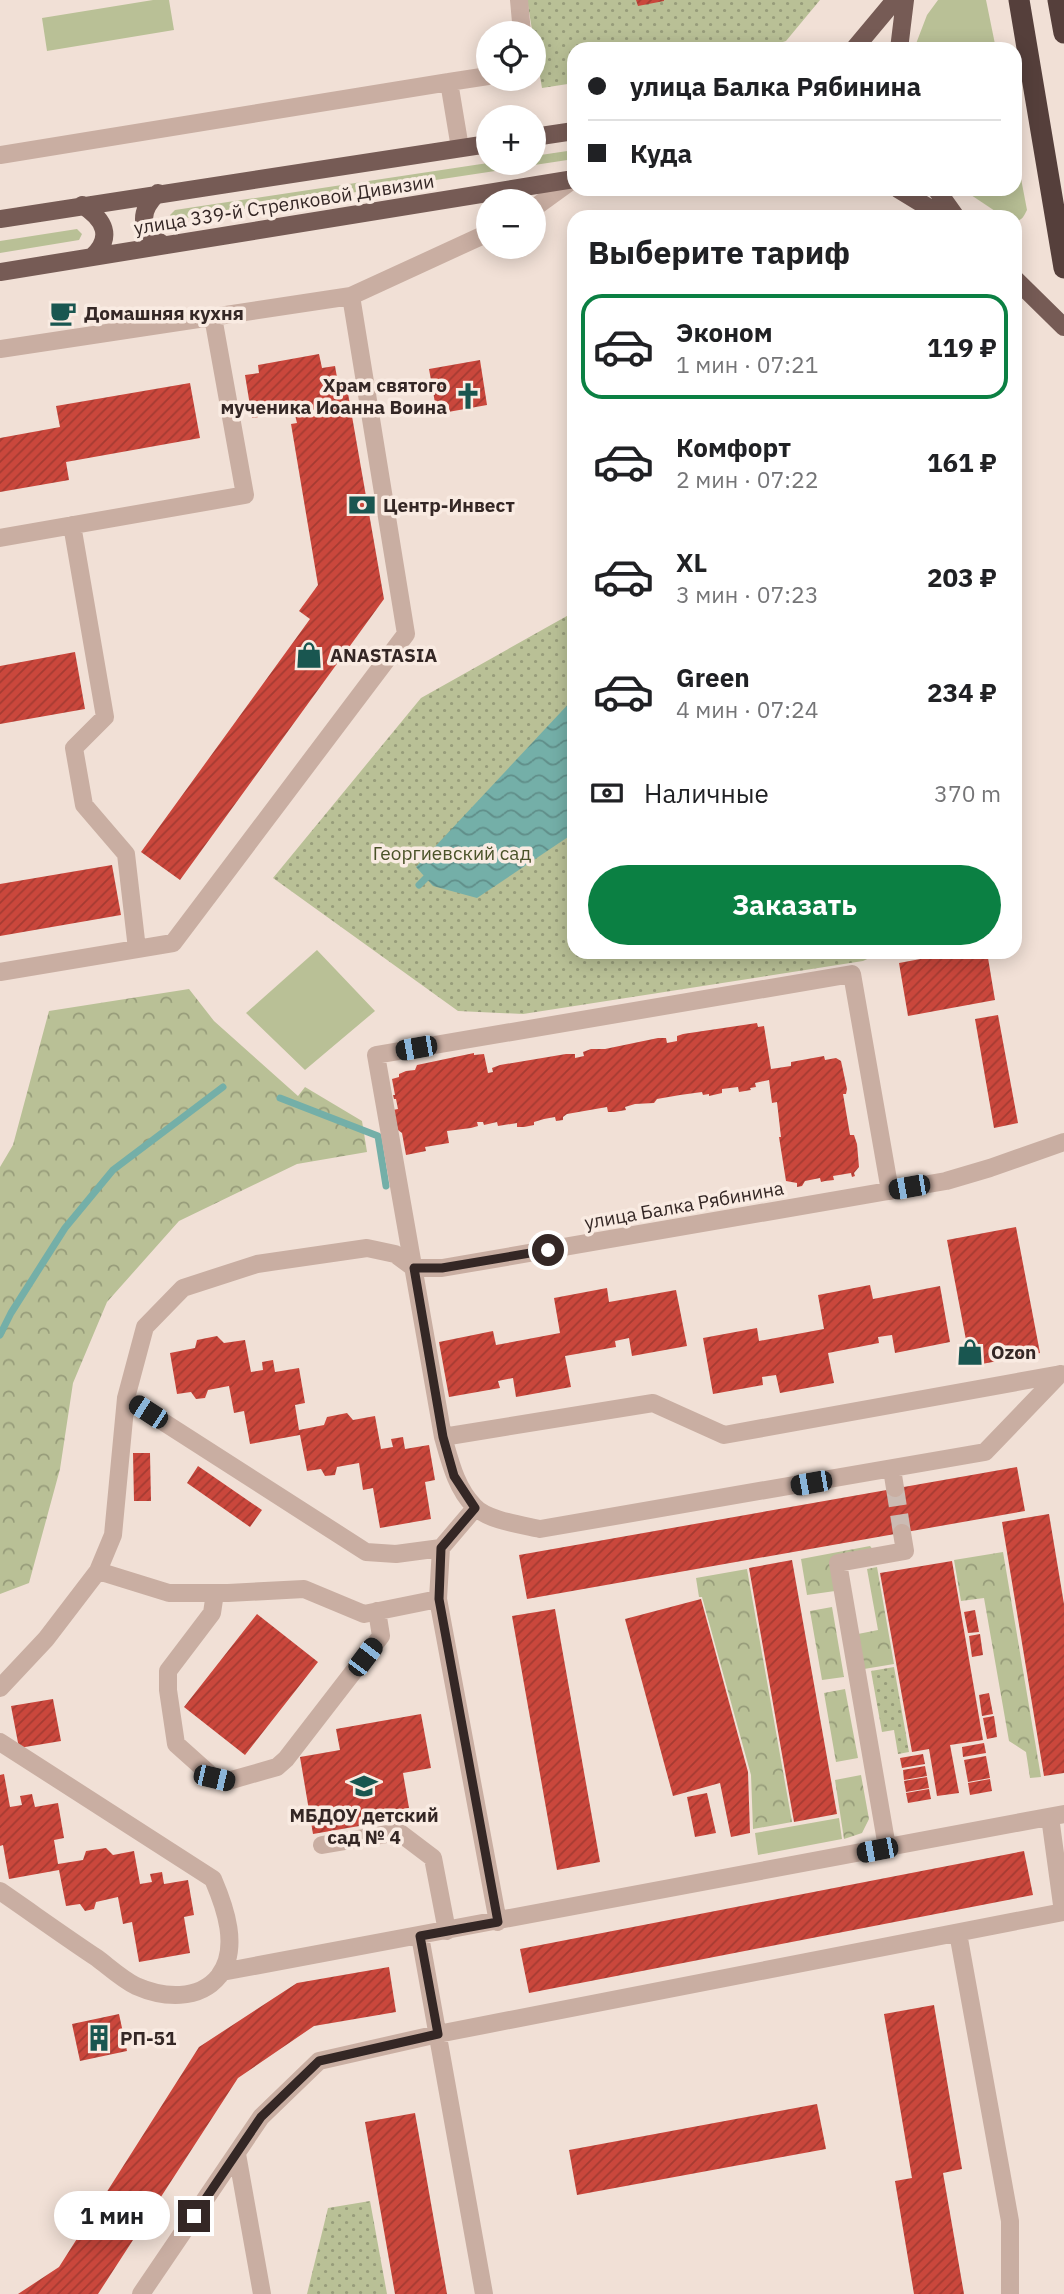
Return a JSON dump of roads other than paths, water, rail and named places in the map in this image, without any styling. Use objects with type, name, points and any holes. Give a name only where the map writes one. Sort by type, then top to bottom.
[{"type":"highway","points":[[1018,0],[1064,268]]},
{"type":"highway","points":[[1058,0],[1064,33]]},
{"type":"main road","points":[[860,42],[895,0]]},
{"type":"main road","points":[[900,42],[905,0]]},
{"type":"main road","points":[[546,135],[567,132]]},
{"type":"main road","name":"улица 339-й Стрелковой Дивизии","points":[[0,219],[476,146]]},
{"type":"main road","name":"улица 339-й Стрелковой Дивизии","points":[[0,272],[567,180]]},
{"type":"main road","points":[[158,193],[148,203],[144,222],[153,239],[164,245]]},
{"type":"main road","points":[[910,196],[932,210]]},
{"type":"main road","points":[[82,205],[100,219],[104,230],[104,241],[92,257]]},
{"type":"main road","points":[[1022,286],[1064,327]]},
{"type":"street","points":[[519,0],[521,21]]},
{"type":"street","points":[[0,155],[476,78]]},
{"type":"street","points":[[449,82],[460,148]]},
{"type":"street","points":[[546,199],[567,184]]},
{"type":"street","points":[[0,349],[351,296],[476,239]]},
{"type":"street","points":[[0,972],[173,943],[406,634],[351,296]]},
{"type":"street","points":[[0,538],[245,495],[213,317]]},
{"type":"street","points":[[72,525],[106,717],[74,748],[84,804],[126,854],[137,949]]},
{"type":"street","points":[[890,1191],[852,974],[376,1055],[443,1437],[454,1476],[475,1508],[506,1522],[540,1529],[985,1452],[1062,1373]]},
{"type":"street","name":"улица Балка Рябинина","points":[[414,1268],[442,1268],[946,1181],[1064,1142]]},
{"type":"street","points":[[0,1688],[46,1639],[98,1571],[113,1535],[126,1398],[145,1327],[183,1288],[257,1264],[367,1248],[395,1254],[414,1268]]},
{"type":"street","points":[[443,1437],[653,1403],[724,1435],[1062,1373]]},
{"type":"street","points":[[126,1398],[366,1552],[396,1554],[441,1548]]},
{"type":"street","points":[[892,1469],[895,1488]]},
{"type":"street","points":[[475,1508],[441,1548],[439,1599],[498,1922]]},
{"type":"street","points":[[887,1847],[838,1563],[905,1551],[902,1533]]},
{"type":"street","points":[[98,1571],[169,1593],[304,1589],[364,1614],[439,1599]]},
{"type":"street","points":[[215,1593],[212,1613],[168,1671],[167,1690],[176,1744],[214,1778],[228,1781],[277,1767],[286,1759],[381,1636],[377,1611]]},
{"type":"street","points":[[0,1742],[213,1879],[224,1905],[229,1940],[228,1960],[212,1985],[191,1995],[172,1996],[136,1986],[2,1896]]},
{"type":"street","points":[[141,2294],[261,2117],[319,2061],[438,2034],[1063,1912],[1057,1816],[222,1972]]},
{"type":"street","points":[[322,1845],[393,1833],[405,1836],[433,1858],[447,1931]]},
{"type":"street","points":[[958,1933],[1010,2221],[1010,2294]]},
{"type":"street","points":[[420,1936],[484,2294]]},
{"type":"street","points":[[237,2154],[262,2294]]},
{"type":"water","points":[[567,705],[567,838],[477,898],[433,886],[416,867]]},
{"type":"waterway","points":[[419,885],[426,878]]},
{"type":"waterway","points":[[0,1335],[65,1228],[113,1170],[223,1087]]},
{"type":"waterway","points":[[280,1098],[378,1136],[386,1186]]},
{"type":"tunnel","points":[[895,1488],[902,1533]]},
{"type":"place","name":"Домашняя кухня","points":[[63,313]]},
{"type":"place","name":"Храм святого мученика Иоанна Воина","points":[[468,396]]},
{"type":"place","name":"Центр-Инвест","points":[[362,505]]},
{"type":"place","name":"ANASTASIA","points":[[309,655]]},
{"type":"place","name":"Ozon","points":[[970,1352]]},
{"type":"place","name":"МБДОУ детский сад № 4","points":[[364,1786]]},
{"type":"place","name":"РП-51","points":[[99,2038]]},
{"type":"park label","name":"Георгиевский сад","points":[[452,853]]}]
